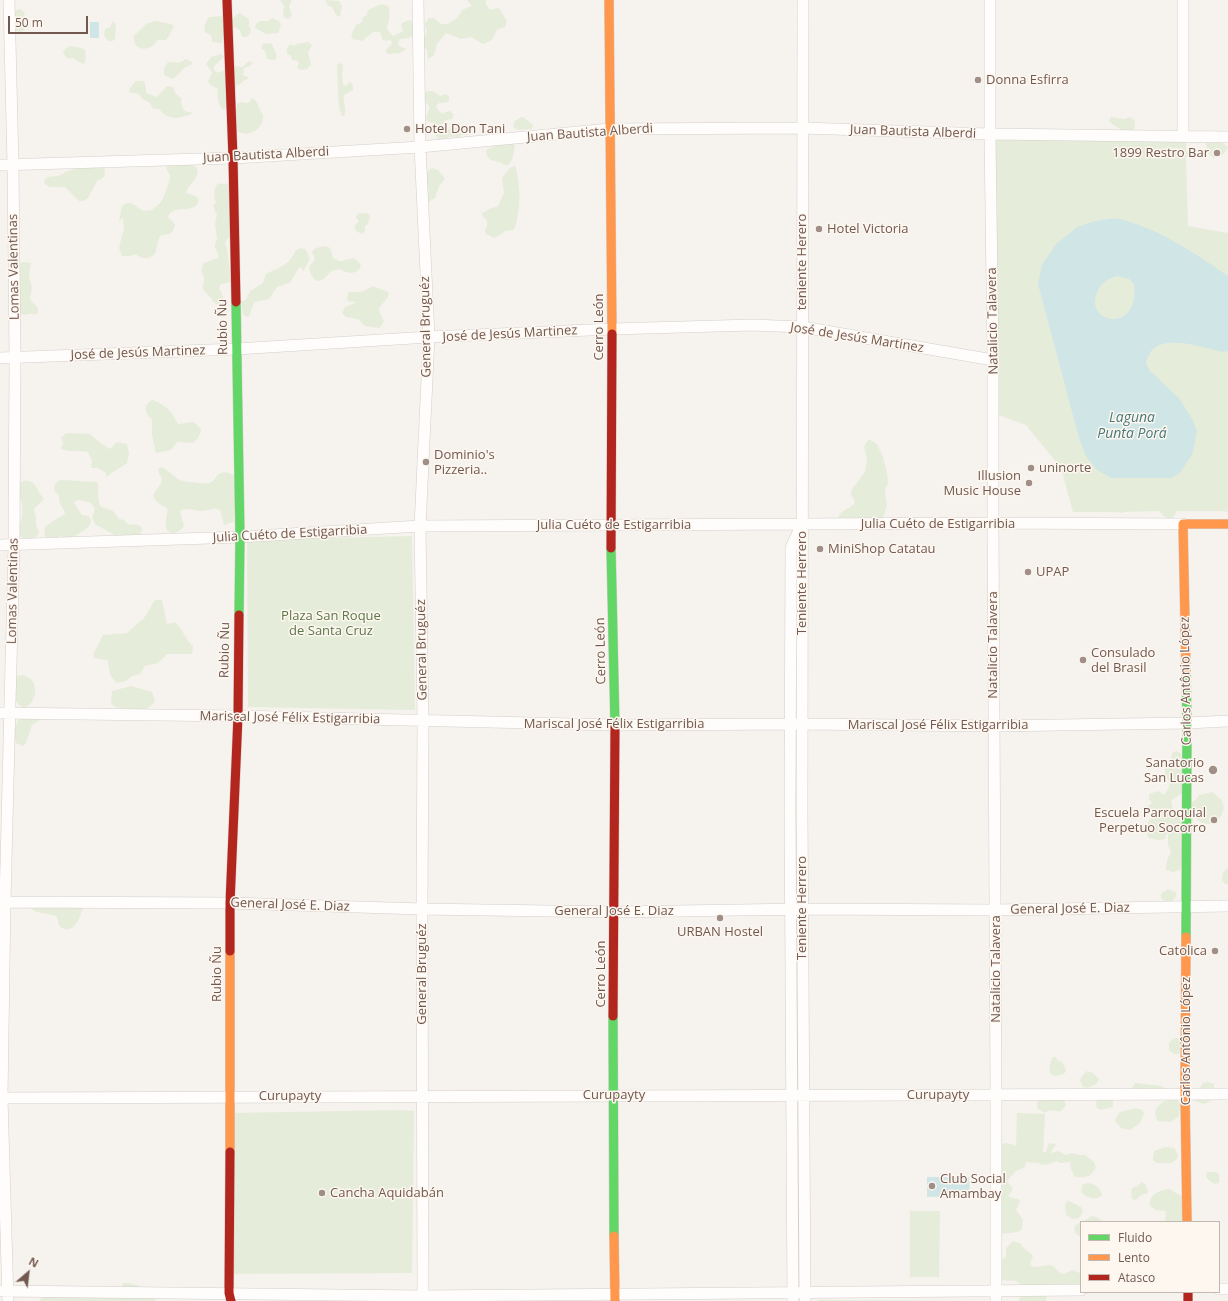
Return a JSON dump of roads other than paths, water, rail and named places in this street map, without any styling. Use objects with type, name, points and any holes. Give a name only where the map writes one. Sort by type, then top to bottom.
[{"type":"street","name":"Lomas Valentinas","points":[[5,1294],[1,1098],[2,902],[5,713],[14,545],[15,358],[13,165],[9,0]]},
{"type":"street","name":"Rubio Ñu","points":[[227,0],[233,158],[240,537],[238,716],[230,903],[230,1297]]},
{"type":"street","name":"General Bruguéz","points":[[418,0],[420,147],[429,337],[420,526],[423,721],[423,1298]]},
{"type":"street","name":"Cerro León","points":[[609,0],[612,525],[615,725],[613,1095],[615,1298]]},
{"type":"street","name":"teniente Herero","points":[[802,524],[803,0]]},
{"type":"street","name":"Natalicio Talavera","points":[[990,0],[993,360],[996,1296]]},
{"type":"street","points":[[1183,0],[1183,136]]},
{"type":"street","name":"Juan Bautista Alberdi","points":[[0,165],[233,158],[420,147],[610,129],[802,128],[990,134],[1228,136]]},
{"type":"street","name":"José de Jesús Martinez","points":[[0,358],[236,349],[429,337],[612,329],[752,325],[802,327],[993,360]]},
{"type":"street","name":"Julia Cuéto de Estigarribia","points":[[0,545],[240,537],[420,526],[993,523],[1228,524]]},
{"type":"street","name":"Teniente Herrero","points":[[802,524],[802,909],[805,1296]]},
{"type":"street","name":"Teniente Herrero","points":[[793,1296],[790,909],[791,548],[802,524]]},
{"type":"street","name":"Carlos Antônio López","points":[[1182,524],[1187,723],[1185,1094],[1187,1221]]},
{"type":"street","name":"Mariscal José Félix Estigarribia","points":[[5,713],[238,716],[615,725],[803,724],[994,726],[1228,721]]},
{"type":"street","points":[[790,810],[802,810]]},
{"type":"street","name":"General José E. Diaz","points":[[2,902],[230,903],[422,909],[614,912],[790,909],[995,910],[1228,906]]},
{"type":"street","points":[[791,1005],[803,1006]]},
{"type":"street","name":"Curupayty","points":[[1,1098],[231,1096],[423,1097],[613,1095],[1228,1094]]},
{"type":"street","points":[[792,1196],[804,1196]]},
{"type":"street","points":[[5,1294],[230,1297],[615,1298],[996,1296],[1080,1290]]},
{"type":"water","points":[[90,22],[99,22],[99,38],[90,38]]},
{"type":"water","name":"Laguna Punta Porá","points":[[1115,218],[1145,227],[1188,249],[1228,276],[1228,351],[1223,352],[1187,344],[1168,343],[1153,349],[1146,361],[1150,371],[1179,398],[1192,419],[1197,431],[1193,453],[1180,473],[1171,478],[1111,478],[1097,470],[1086,456],[1079,438],[1038,284],[1042,265],[1056,244],[1077,227],[1095,221]],"holes":[[[1117,276],[1129,279],[1134,284],[1134,300],[1129,311],[1122,317],[1113,319],[1105,317],[1098,311],[1095,303],[1100,287],[1107,280]]]},
{"type":"water","points":[[927,1177],[969,1177],[970,1196],[927,1197]]},
{"type":"place","name":"Donna Esfirra","points":[[978,80]]},
{"type":"place","name":"Hotel Don Tani","points":[[407,129]]},
{"type":"place","name":"1899 Restro Bar","points":[[1217,153]]},
{"type":"place","name":"Hotel Victoria","points":[[819,229]]},
{"type":"place","name":"Dominio's Pizzeria..","points":[[426,462]]},
{"type":"place","name":"uninorte","points":[[1031,468]]},
{"type":"place","name":"Illusion Music House","points":[[1029,483]]},
{"type":"place","name":"MiniShop Catatau","points":[[820,549]]},
{"type":"place","name":"UPAP","points":[[1028,572]]},
{"type":"place","name":"Consulado del Brasil","points":[[1083,660]]},
{"type":"place","name":"Sanatorio San Lucas","points":[[1213,770]]},
{"type":"place","name":"Escuela Parroquial Perpetuo Socorro","points":[[1214,820]]},
{"type":"place","name":"URBAN Hostel","points":[[720,918]]},
{"type":"place","name":"Catolica","points":[[1215,951]]},
{"type":"place","name":"Club Social Amambay","points":[[932,1186]]},
{"type":"place","name":"Cancha Aquidabán","points":[[322,1193]]},
{"type":"park label","name":"Plaza San Roque de Santa Cruz","points":[[331,624]]}]
